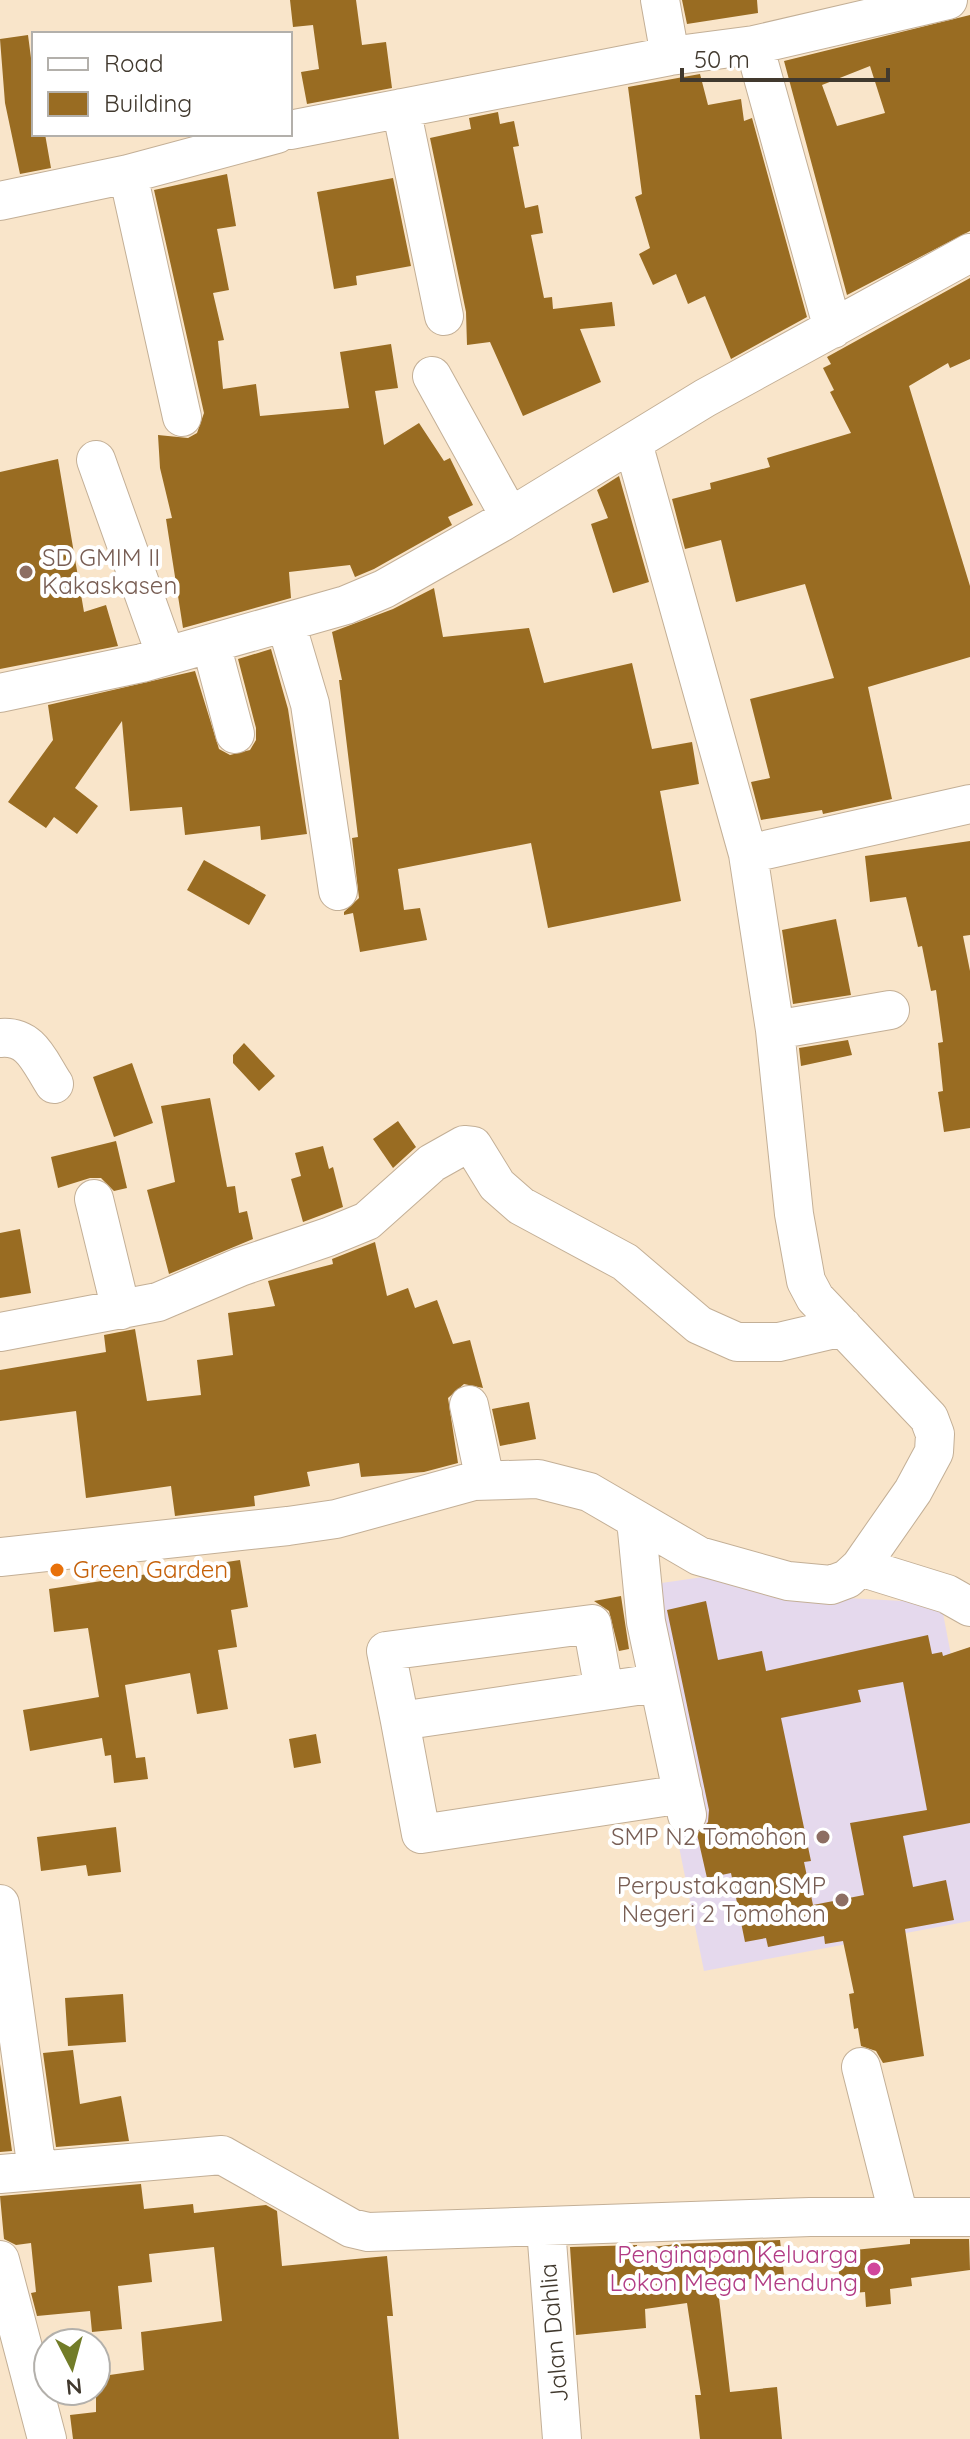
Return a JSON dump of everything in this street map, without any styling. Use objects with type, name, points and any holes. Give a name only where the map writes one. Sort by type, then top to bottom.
[{"type":"street","points":[[660,0],[670,56]]},
{"type":"street","points":[[292,130],[670,56],[754,45],[948,0]]},
{"type":"street","points":[[754,45],[833,329]]},
{"type":"street","points":[[401,108],[444,316]]},
{"type":"street","points":[[0,201],[128,174],[270,136]]},
{"type":"street","points":[[128,174],[182,417]]},
{"type":"street","points":[[0,693],[211,644],[346,605],[384,589],[510,517],[705,398],[970,253]]},
{"type":"street","points":[[432,376],[510,517]]},
{"type":"street","points":[[0,1557],[288,1526],[336,1519],[485,1480],[538,1479],[589,1492],[699,1556],[788,1581],[831,1585],[847,1579],[860,1567],[913,1491],[934,1452],[935,1434],[919,1405],[815,1298],[806,1281],[794,1214],[775,1030],[748,854],[633,443]]},
{"type":"street","points":[[96,460],[166,656]]},
{"type":"street","points":[[286,623],[310,704],[338,891]]},
{"type":"street","points":[[211,644],[235,734]]},
{"type":"street","points":[[748,854],[970,804]]},
{"type":"street","points":[[775,1030],[890,1010]]},
{"type":"street","points":[[0,1038],[14,1037],[28,1043],[54,1084]]},
{"type":"street","points":[[0,1332],[158,1302],[240,1267],[367,1221],[432,1163],[464,1145],[473,1146],[497,1185],[521,1206],[625,1262],[699,1325],[737,1342],[779,1342],[843,1327]]},
{"type":"street","points":[[94,1199],[121,1310]]},
{"type":"street","points":[[469,1405],[485,1480]]},
{"type":"street","points":[[604,1690],[592,1624],[386,1651],[421,1834],[685,1804],[646,1622],[636,1520]]},
{"type":"street","points":[[860,1567],[947,1594],[970,1607]]},
{"type":"street","points":[[400,1721],[657,1683]]},
{"type":"street","points":[[0,1904],[18,2172],[222,2155],[351,2228],[368,2232],[970,2217]]},
{"type":"street","points":[[861,2067],[899,2217]]},
{"type":"street","name":"Jalan Dahlia","points":[[546,2228],[562,2439]]},
{"type":"street","points":[[0,2260],[47,2439]]},
{"type":"shaded area","name":"SMP N2 Tomohon","points":[[710,1576],[809,1596],[941,1603],[970,1754],[970,1921],[704,1971],[627,1588]]},
{"type":"building","points":[[290,0],[356,0],[362,45],[386,42],[392,88],[307,104],[301,72],[319,69],[313,25],[293,27]]},
{"type":"building","points":[[682,0],[757,0],[758,13],[687,24]]},
{"type":"building","points":[[970,15],[970,231],[847,295],[784,61]],"holes":[[[870,66],[885,113],[837,126],[822,85]]]},
{"type":"building","points":[[28,35],[32,66],[32,136],[45,136],[51,168],[20,174],[5,103],[0,39]]},
{"type":"building","points":[[700,74],[708,105],[741,99],[744,121],[752,118],[807,317],[731,359],[705,296],[688,304],[676,274],[653,285],[639,254],[650,248],[635,197],[642,194],[628,87]]},
{"type":"building","points":[[498,112],[500,124],[514,121],[519,146],[513,147],[525,208],[538,205],[543,233],[531,235],[544,298],[552,297],[553,309],[612,302],[615,326],[580,329],[601,382],[523,416],[490,342],[467,345],[466,312],[430,138],[471,129],[469,118]]},
{"type":"building","points":[[227,174],[236,226],[217,229],[229,290],[213,293],[224,340],[218,341],[223,389],[256,384],[260,416],[349,408],[340,352],[391,344],[398,388],[375,391],[384,445],[419,423],[444,461],[450,458],[473,505],[448,517],[452,525],[374,569],[355,577],[350,565],[289,572],[291,598],[183,628],[166,519],[172,518],[160,468],[158,435],[188,438],[197,433],[204,413],[154,190]]},
{"type":"building","points":[[393,178],[411,266],[356,276],[357,285],[334,289],[317,192]]},
{"type":"building","points":[[970,278],[970,359],[950,368],[948,363],[909,386],[970,586],[970,657],[868,687],[892,799],[823,814],[822,810],[761,820],[751,782],[770,778],[750,699],[834,678],[805,584],[736,602],[721,540],[685,549],[672,499],[711,489],[710,483],[770,467],[767,458],[851,433],[830,392],[834,390],[823,368],[831,364],[827,357]]},
{"type":"building","points":[[58,459],[84,612],[106,605],[118,646],[0,669],[0,472]]},
{"type":"building","points":[[619,476],[649,582],[613,593],[591,524],[608,518],[597,490]]},
{"type":"building","points":[[434,588],[443,637],[529,628],[544,683],[632,663],[652,749],[692,742],[699,784],[660,791],[681,901],[548,928],[531,843],[398,869],[404,910],[420,908],[427,940],[360,952],[353,913],[344,915],[359,898],[352,838],[358,837],[339,680],[342,680],[332,632],[393,609]]},
{"type":"building","points":[[271,649],[288,709],[307,834],[261,840],[260,826],[185,835],[182,807],[130,811],[122,721],[75,788],[98,806],[77,834],[54,817],[46,828],[8,802],[53,740],[48,705],[195,671],[219,749],[230,755],[250,750],[256,740],[256,728],[238,659]]},
{"type":"building","points":[[970,841],[970,935],[963,936],[970,971],[970,1128],[944,1132],[938,1092],[943,1091],[938,1043],[943,1042],[936,990],[931,991],[922,946],[918,947],[906,897],[870,902],[865,856]]},
{"type":"building","points":[[204,860],[266,895],[249,925],[187,890]]},
{"type":"building","points":[[836,919],[851,995],[793,1004],[782,930]]},
{"type":"building","points":[[848,1040],[852,1055],[801,1066],[799,1048]]},
{"type":"building","points":[[244,1043],[275,1076],[259,1091],[233,1063],[233,1055]]},
{"type":"building","points":[[132,1063],[153,1123],[114,1137],[93,1077]]},
{"type":"building","points":[[210,1098],[227,1187],[235,1186],[239,1213],[247,1211],[253,1239],[169,1274],[147,1190],[175,1182],[161,1106]]},
{"type":"building","points":[[398,1121],[416,1147],[393,1168],[373,1139]]},
{"type":"building","points":[[116,1141],[127,1188],[114,1191],[101,1178],[90,1178],[58,1188],[51,1157]]},
{"type":"building","points":[[323,1146],[329,1169],[333,1167],[343,1207],[303,1222],[291,1179],[301,1176],[295,1153]]},
{"type":"building","points":[[20,1229],[31,1293],[0,1298],[0,1233]]},
{"type":"building","points":[[375,1242],[387,1296],[408,1288],[415,1308],[437,1300],[453,1344],[470,1340],[483,1388],[464,1384],[448,1398],[458,1463],[424,1472],[361,1477],[359,1463],[307,1472],[310,1486],[254,1496],[255,1506],[175,1516],[171,1486],[86,1498],[76,1411],[0,1421],[0,1370],[106,1352],[104,1335],[135,1329],[147,1401],[201,1395],[197,1360],[233,1355],[228,1313],[275,1306],[268,1281],[333,1264],[332,1259]]},
{"type":"building","points":[[529,1402],[536,1439],[500,1446],[492,1409]]},
{"type":"building","points":[[240,1560],[248,1607],[231,1610],[237,1647],[218,1650],[228,1709],[197,1714],[190,1673],[125,1685],[136,1758],[145,1757],[148,1779],[114,1783],[111,1755],[105,1756],[102,1738],[30,1751],[23,1710],[99,1697],[88,1628],[54,1632],[49,1589]]},
{"type":"building","points":[[621,1596],[629,1649],[619,1651],[609,1611],[594,1601]]},
{"type":"building","points":[[706,1601],[718,1660],[762,1651],[766,1671],[928,1635],[932,1654],[942,1652],[943,1656],[970,1647],[970,1823],[903,1836],[913,1887],[946,1880],[954,1920],[905,1929],[924,2056],[883,2063],[876,2051],[861,2046],[858,2028],[854,2029],[849,1994],[854,1993],[843,1941],[825,1944],[824,1936],[768,1947],[766,1938],[745,1942],[731,1873],[707,1878],[697,1834],[708,1822],[709,1810],[667,1610]],"holes":[[[903,1682],[927,1810],[850,1823],[864,1895],[813,1905],[804,1862],[811,1861],[781,1718],[861,1702],[858,1690]]]},
{"type":"building","points":[[316,1734],[321,1763],[294,1768],[289,1739]]},
{"type":"building","points":[[116,1827],[121,1872],[88,1876],[86,1865],[41,1871],[37,1837]]},
{"type":"building","points":[[123,1994],[126,2042],[68,2046],[65,1998]]},
{"type":"building","points":[[73,2050],[80,2104],[121,2096],[129,2141],[56,2147],[43,2053]]},
{"type":"building","points":[[0,2064],[12,2151],[0,2152]]},
{"type":"building","points":[[141,2184],[144,2209],[193,2204],[194,2213],[266,2205],[277,2211],[282,2266],[387,2256],[393,2316],[387,2316],[399,2439],[73,2439],[70,2415],[96,2412],[96,2407],[112,2407],[112,2375],[144,2370],[141,2332],[222,2321],[214,2247],[149,2254],[152,2282],[118,2286],[122,2329],[92,2327],[90,2311],[37,2316],[31,2293],[36,2292],[31,2243],[16,2245],[4,2239],[0,2196]]},
{"type":"building","name":"Penginapan Keluarga Lokon Mega Mendung","points":[[910,2239],[969,2239],[970,2270],[911,2278],[912,2286],[890,2289],[891,2304],[866,2307],[865,2292],[841,2294],[837,2252],[910,2244]]},
{"type":"building","points":[[780,2240],[784,2275],[730,2281],[732,2296],[719,2298],[730,2392],[777,2387],[782,2439],[700,2439],[695,2395],[701,2395],[687,2303],[645,2309],[646,2328],[576,2335],[570,2247],[637,2245],[637,2249],[676,2244]]},
{"type":"place","name":"SD GMIM II Kakaskasen","points":[[26,572]]},
{"type":"place","name":"Green Garden","points":[[57,1570]]},
{"type":"place","name":"SMP N2 Tomohon","points":[[823,1837]]},
{"type":"place","name":"Perpustakaan SMP Negeri 2 Tomohon","points":[[842,1900]]},
{"type":"place","name":"Penginapan Keluarga Lokon Mega Mendung","points":[[874,2269]]}]
